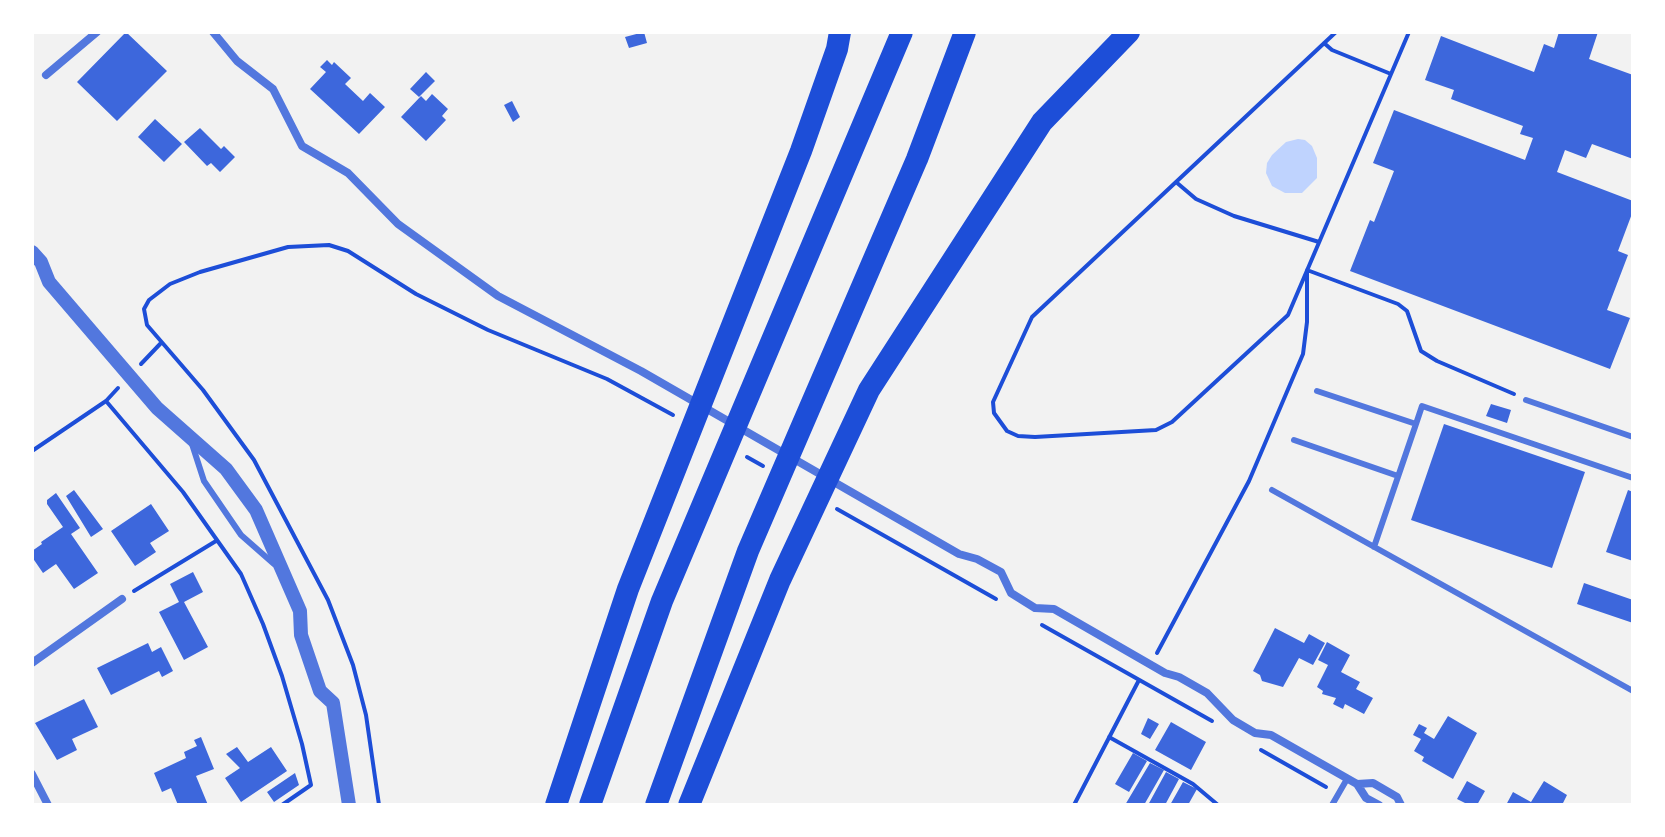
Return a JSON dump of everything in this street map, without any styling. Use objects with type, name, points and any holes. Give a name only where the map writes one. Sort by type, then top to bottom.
[{"type":"highway","points":[[556,805],[628,589],[801,151],[837,49],[840,32]]},
{"type":"highway","points":[[590,805],[662,601],[902,32]]},
{"type":"highway","points":[[656,805],[748,551],[917,159],[965,32]]},
{"type":"highway","points":[[689,805],[780,580],[869,390],[1042,122],[1129,32]]},
{"type":"street","points":[[46,75],[97,32]]},
{"type":"street","points":[[213,32],[237,61],[273,89],[302,146],[348,173],[398,224],[498,296],[641,371],[959,554],[977,559],[1001,572],[1011,593],[1035,608],[1054,609],[1150,665],[1207,693],[1233,720],[1255,733],[1271,735],[1357,784],[1373,783],[1397,797],[1401,805]]},
{"type":"street","points":[[32,252],[41,262],[49,282],[129,376],[157,408],[226,469],[256,510],[279,569],[300,611],[301,635],[320,691],[333,703],[349,805]]},
{"type":"street","points":[[32,663],[122,599]]},
{"type":"street","points":[[32,774],[48,805]]},
{"type":"street","points":[[1357,784],[1366,798],[1379,805]]},
{"type":"lane","points":[[1317,391],[1416,424]]},
{"type":"lane","points":[[1526,400],[1633,437]]},
{"type":"lane","points":[[1374,547],[1422,406],[1633,478]]},
{"type":"lane","points":[[190,436],[204,481],[241,535],[279,569]]},
{"type":"lane","points":[[1294,440],[1398,476]]},
{"type":"lane","points":[[1272,490],[1633,691]]},
{"type":"lane","points":[[1332,805],[1347,779]]},
{"type":"path","points":[[1336,32],[1032,317],[993,402],[994,413],[1007,431],[1018,436],[1035,437],[1156,430],[1172,422],[1288,315],[1409,32]]},
{"type":"path","points":[[1324,43],[1332,50],[1391,74]]},
{"type":"path","points":[[1176,182],[1196,199],[1234,216],[1319,242]]},
{"type":"path","points":[[32,451],[106,401],[161,343],[147,325],[144,309],[149,300],[170,284],[215,267],[310,244],[329,245],[348,251],[416,294],[488,330],[630,390],[686,422]]},
{"type":"path","points":[[1307,270],[1398,304],[1407,311],[1421,351],[1526,400]]},
{"type":"path","points":[[1074,805],[1139,679],[1150,665],[1249,481],[1303,354],[1307,322],[1307,270]]},
{"type":"path","points":[[106,401],[183,492],[241,574],[263,624],[282,676],[311,785],[282,805]]},
{"type":"path","points":[[741,453],[768,469]]},
{"type":"path","points":[[837,509],[1009,606]]},
{"type":"path","points":[[122,599],[216,541]]},
{"type":"path","points":[[1035,620],[1219,725]]},
{"type":"path","points":[[1109,737],[1193,784],[1218,805]]},
{"type":"path","points":[[1259,748],[1338,795]]},
{"type":"water","points":[[1298,139],[1312,146],[1317,158],[1317,178],[1302,193],[1285,193],[1272,186],[1266,173],[1267,163],[1286,142]]},
{"type":"building","points":[[126,32],[167,71],[117,121],[77,82]]},
{"type":"building","points":[[644,32],[647,43],[629,48],[625,37]]},
{"type":"building","points":[[1559,32],[1598,32],[1589,59],[1633,75],[1633,159],[1592,144],[1586,158],[1565,150],[1557,172],[1633,201],[1633,211],[1618,251],[1628,255],[1607,310],[1630,318],[1610,369],[1350,271],[1394,171],[1373,163],[1394,110],[1525,160],[1533,138],[1520,134],[1523,126],[1451,99],[1454,90],[1425,80],[1441,36],[1534,72],[1544,44],[1554,48]]},
{"type":"building","points":[[327,60],[332,65],[334,62],[351,78],[345,84],[363,101],[370,93],[385,107],[359,134],[310,89],[326,72],[320,67]]},
{"type":"building","points":[[426,72],[435,81],[419,97],[410,89]]},
{"type":"building","points":[[432,94],[448,109],[442,116],[446,120],[426,141],[401,117],[421,96],[426,101]]},
{"type":"building","points":[[512,101],[520,117],[513,122],[504,105]]},
{"type":"building","points":[[155,119],[182,144],[164,162],[138,137]]},
{"type":"building","points":[[200,128],[221,149],[224,146],[235,157],[220,172],[211,163],[207,166],[184,142]]},
{"type":"building","points":[[1491,404],[1511,410],[1507,423],[1486,416]]},
{"type":"building","points":[[1444,424],[1585,472],[1552,568],[1411,520]]},
{"type":"building","points":[[74,490],[103,529],[91,537],[66,496]]},
{"type":"building","points":[[1628,490],[1633,492],[1633,561],[1606,552]]},
{"type":"building","points":[[56,493],[80,528],[71,534],[98,573],[74,589],[56,564],[43,573],[32,557],[32,551],[41,542],[63,527],[47,504],[47,500]]},
{"type":"building","points":[[151,504],[169,531],[150,543],[156,552],[135,566],[111,531]]},
{"type":"building","points":[[193,572],[203,592],[184,602],[208,647],[184,660],[159,612],[179,602],[170,584]]},
{"type":"building","points":[[1584,583],[1633,600],[1633,623],[1577,604]]},
{"type":"building","points":[[1275,628],[1304,643],[1309,634],[1325,643],[1313,665],[1299,658],[1283,687],[1262,681],[1260,675],[1253,671]]},
{"type":"building","points":[[1327,642],[1350,655],[1341,672],[1360,682],[1356,689],[1373,698],[1364,714],[1345,704],[1343,709],[1333,704],[1336,698],[1322,694],[1323,691],[1317,687],[1328,665],[1318,660]]},
{"type":"building","points":[[148,643],[152,652],[161,647],[173,671],[162,677],[159,671],[111,695],[97,668]]},
{"type":"building","points":[[84,699],[98,727],[72,739],[77,750],[57,760],[35,723]]},
{"type":"building","points":[[1448,716],[1477,733],[1453,779],[1422,761],[1424,757],[1414,751],[1421,739],[1413,735],[1419,724],[1427,728],[1424,733],[1434,739]]},
{"type":"building","points":[[1148,718],[1159,724],[1150,739],[1141,734]]},
{"type":"building","points":[[1171,722],[1206,742],[1191,770],[1155,750]]},
{"type":"building","points":[[201,737],[214,769],[196,776],[208,805],[178,805],[171,788],[162,792],[154,773],[186,758],[184,752],[197,746],[194,740]]},
{"type":"building","points":[[237,747],[248,762],[271,747],[287,771],[241,802],[225,778],[240,768],[226,754]]},
{"type":"building","points":[[1133,753],[1147,761],[1129,792],[1115,784]]},
{"type":"building","points":[[1150,763],[1164,770],[1144,805],[1125,805]]},
{"type":"building","points":[[1166,772],[1179,779],[1165,805],[1148,805]]},
{"type":"building","points":[[295,773],[299,785],[274,802],[267,792]]},
{"type":"building","points":[[1467,781],[1485,791],[1477,805],[1457,799]]},
{"type":"building","points":[[1544,781],[1567,795],[1562,805],[1506,805],[1513,792],[1531,802]]},
{"type":"building","points":[[1183,782],[1197,789],[1188,805],[1170,805]]}]
